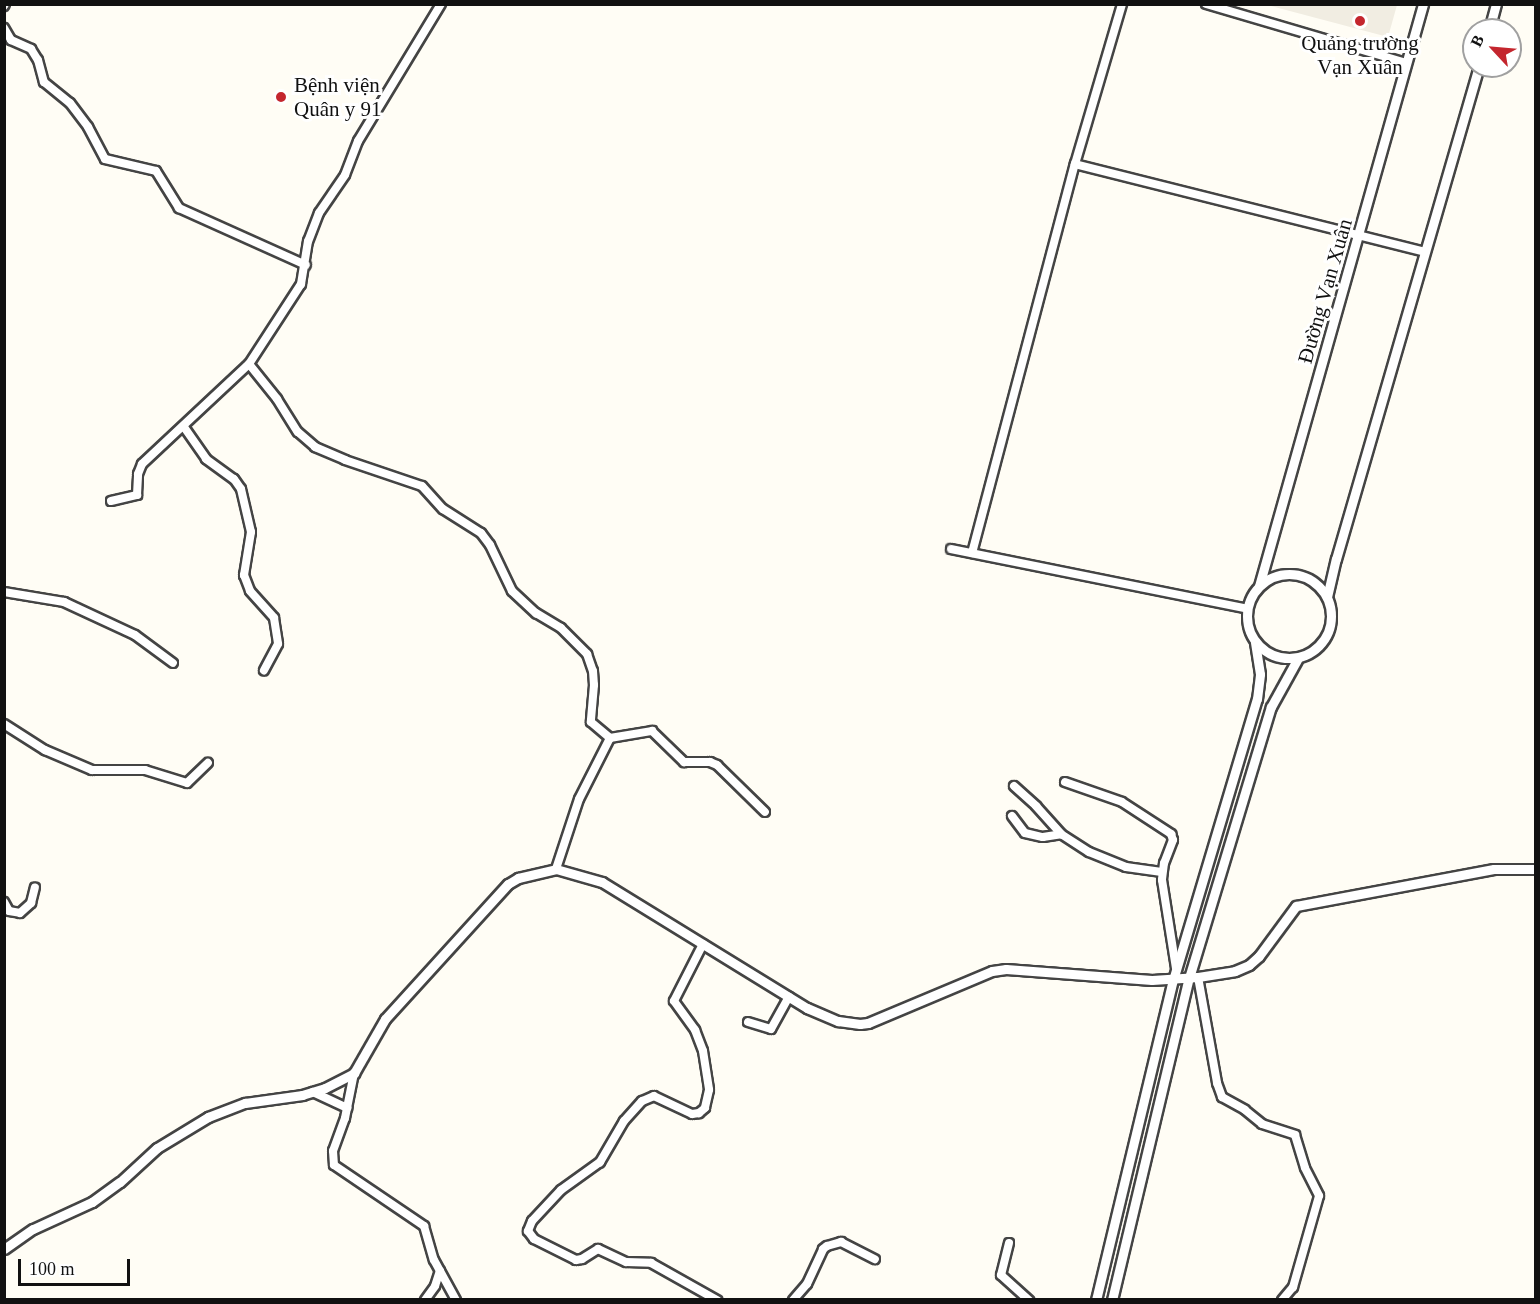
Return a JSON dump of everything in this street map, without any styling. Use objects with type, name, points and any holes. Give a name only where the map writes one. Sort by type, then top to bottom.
[{"type":"street","points":[[111,501],[137,495],[139,469],[249,364],[301,284],[306,265],[308,241],[319,213],[345,175],[358,141],[441,4]]},
{"type":"street","points":[[972,553],[1075,164],[1122,4]]},
{"type":"street","points":[[1206,4],[1406,63]]},
{"type":"street","name":"Đường Vạn Xuân","points":[[1259,586],[1423,4]]},
{"type":"street","points":[[4,28],[11,40],[31,50],[38,60],[44,82],[70,104],[88,127],[105,159],[156,171],[179,208],[306,265]]},
{"type":"street","points":[[1255,642],[1267,653],[1282,658],[1299,658],[1316,649],[1328,634],[1331,615],[1327,597],[1336,559],[1476,78]]},
{"type":"street","points":[[1075,164],[1425,252]]},
{"type":"street","points":[[249,364],[277,399],[298,432],[315,447],[345,460],[422,486],[443,509],[481,533],[490,545],[507,585],[536,613],[561,628],[583,649],[593,671],[591,723],[610,738],[652,731],[684,762],[691,764],[710,762],[717,765],[765,812]]},
{"type":"street","points":[[184,427],[206,459],[234,478],[241,489],[251,532],[244,575],[250,591],[274,618],[278,644],[264,670]]},
{"type":"street","points":[[951,549],[1248,609]]},
{"type":"street","points":[[1096,1299],[1173,980],[1257,699],[1260,674],[1255,642],[1248,626],[1248,609],[1259,586],[1270,578],[1296,574],[1314,582],[1327,597]]},
{"type":"street","points":[[4,592],[64,602],[135,635],[173,663]]},
{"type":"street","points":[[1112,1299],[1193,978],[1271,707],[1299,658]]},
{"type":"street","points":[[4,724],[45,750],[92,770],[146,770],[188,783],[208,763]]},
{"type":"street","points":[[556,869],[579,799],[610,738]]},
{"type":"street","points":[[1065,782],[1122,802],[1171,834],[1173,840],[1162,872],[1177,969]]},
{"type":"street","points":[[1014,786],[1036,806],[1060,834],[1097,856],[1118,864],[1162,872]]},
{"type":"street","points":[[1012,816],[1025,833],[1043,837],[1060,834]]},
{"type":"street","points":[[456,1299],[434,1260],[424,1226],[334,1165],[333,1151],[347,1108],[354,1073],[384,1019],[508,884],[518,878],[556,869],[602,882],[811,1011],[838,1021],[860,1024],[868,1023],[999,970],[1173,980],[1235,971],[1249,965],[1259,956],[1296,906],[1494,869],[1536,869]]},
{"type":"street","points":[[4,902],[9,911],[20,913],[31,903],[35,887]]},
{"type":"street","points":[[703,944],[674,1001],[700,1040],[710,1090],[705,1108],[699,1113],[692,1114],[654,1096],[642,1101],[624,1121],[600,1162],[561,1190],[532,1221],[528,1231],[534,1239],[576,1260],[598,1249],[626,1262],[651,1263],[717,1299]]},
{"type":"street","points":[[1193,978],[1222,1097],[1245,1110],[1262,1124],[1295,1135],[1308,1175],[1319,1196],[1293,1287],[1282,1299]]},
{"type":"street","points":[[748,1022],[771,1029],[789,997]]},
{"type":"street","points":[[4,1249],[33,1229],[92,1202],[120,1182],[157,1148],[207,1117],[245,1103],[325,1089],[354,1073]]},
{"type":"street","points":[[313,1092],[347,1108]]},
{"type":"street","points":[[792,1299],[807,1284],[823,1249],[827,1246],[840,1242],[875,1259]]},
{"type":"street","points":[[1009,1243],[1001,1275],[1029,1299]]},
{"type":"street","points":[[425,1299],[435,1286],[440,1270]]},
{"type":"shaded area","name":"Quảng trường Vạn Xuân","points":[[1397,4],[1388,37],[1267,5]]},
{"type":"place","name":"Quảng trường Vạn Xuân","points":[[1360,21]]},
{"type":"place","name":"Bệnh viện Quân y 91","points":[[281,97]]}]
